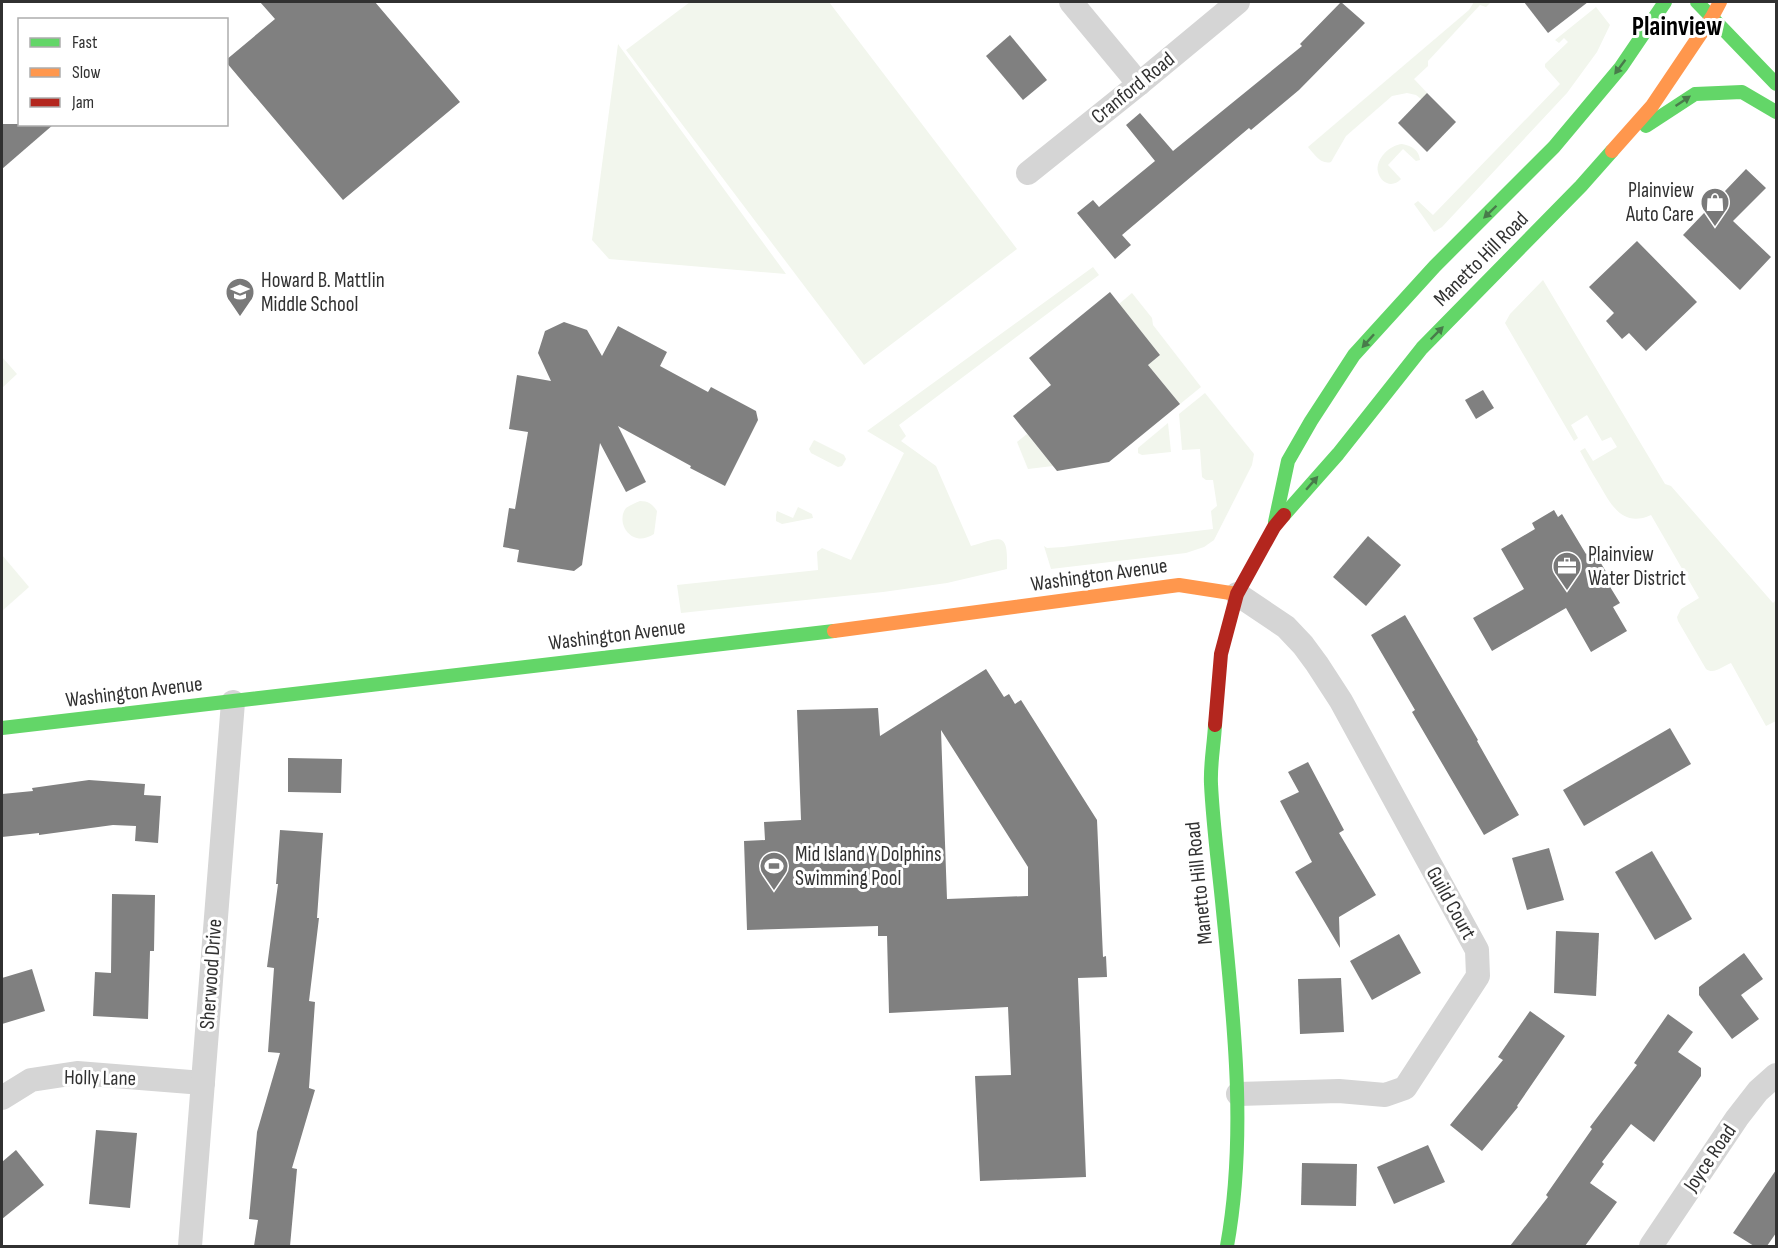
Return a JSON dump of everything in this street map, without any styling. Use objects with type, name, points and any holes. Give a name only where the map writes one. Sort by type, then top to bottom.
[{"type":"main road","name":"Manetto Hill Road","points":[[1274,527],[1288,461],[1311,421],[1354,356],[1554,147],[1621,67],[1665,2]]},
{"type":"main road","points":[[1697,2],[1776,84]]},
{"type":"main road","name":"Manetto Hill Road","points":[[1227,1246],[1238,1146],[1238,1094],[1211,782],[1221,654],[1237,594],[1274,527],[1338,454],[1466,296],[1574,194],[1652,106],[1720,2]]},
{"type":"main road","points":[[1617,146],[1695,93],[1742,92],[1776,112]]},
{"type":"main road","name":"Washington Avenue","points":[[2,728],[894,623],[1179,585],[1237,594]]},
{"type":"street","points":[[1071,2],[1139,84]]},
{"type":"street","name":"Cranford Road","points":[[1028,173],[1238,2]]},
{"type":"street","name":"Guild Court","points":[[1237,594],[1286,627],[1303,645],[1341,701],[1477,950],[1478,976],[1405,1088],[1385,1095],[1339,1091],[1238,1094]]},
{"type":"street","name":"Sherwood Drive","points":[[190,1246],[232,702]]},
{"type":"street","name":"Holly Lane","points":[[2,1098],[31,1080],[77,1073],[203,1083]]},
{"type":"street","name":"Joyce Road","points":[[1651,1246],[1737,1118],[1758,1091],[1776,1076]]},
{"type":"shaded area","points":[[690,2],[829,2],[1017,249],[864,365],[626,50]]},
{"type":"shaded area","points":[[1474,2],[1491,2],[1486,7],[1480,5],[1414,79],[1430,96],[1425,102],[1416,95],[1407,93],[1392,96],[1346,136],[1331,162],[1324,162],[1315,156],[1308,147],[1469,10]]},
{"type":"shaded area","points":[[1596,7],[1610,25],[1597,52],[1567,93],[1442,227],[1434,232],[1414,204],[1418,201],[1433,215],[1560,84],[1545,67],[1545,64],[1568,42],[1564,38],[1559,43],[1555,40]]},
{"type":"shaded area","points":[[618,44],[786,274],[609,259],[592,240]]},
{"type":"shaded area","points":[[1402,144],[1414,149],[1420,160],[1416,161],[1403,149],[1388,165],[1401,179],[1391,184],[1384,182],[1378,172],[1379,162],[1388,150]]},
{"type":"shaded area","points":[[1093,267],[1099,275],[899,425],[906,436],[901,441],[936,466],[971,546],[990,540],[1001,540],[1006,548],[1007,569],[947,583],[883,592],[681,613],[677,585],[818,570],[817,552],[822,548],[851,560],[904,453],[867,431]]},
{"type":"shaded area","points":[[1543,280],[1665,484],[1671,486],[1773,603],[1776,600],[1776,721],[1766,726],[1731,663],[1715,671],[1706,669],[1677,617],[1681,609],[1699,598],[1651,515],[1633,519],[1619,512],[1608,500],[1580,451],[1585,448],[1593,461],[1617,447],[1611,437],[1602,441],[1587,415],[1571,425],[1578,438],[1574,441],[1505,323],[1510,314]]},
{"type":"shaded area","points":[[1132,293],[1152,318],[1153,325],[1201,387],[1180,404],[1148,365],[1160,355],[1119,304]]},
{"type":"shaded area","points":[[2,357],[17,374],[2,388]]},
{"type":"shaded area","points":[[1205,393],[1254,454],[1252,465],[1214,540],[1204,547],[1186,553],[1051,569],[1044,546],[1047,548],[1063,547],[1213,529],[1211,511],[1217,506],[1213,480],[1206,480],[1202,477],[1200,449],[1182,450],[1179,414]]},
{"type":"shaded area","points":[[1168,423],[1171,452],[1142,455],[1138,453],[1138,448]]},
{"type":"shaded area","points":[[1027,434],[1053,466],[1028,469],[1017,442]]},
{"type":"shaded area","points":[[814,440],[844,455],[846,459],[842,466],[838,467],[811,453],[809,449]]},
{"type":"shaded area","points":[[640,501],[650,503],[657,511],[654,534],[646,538],[632,536],[627,532],[622,520],[626,508]]},
{"type":"shaded area","points":[[798,507],[812,514],[813,518],[782,524],[776,521],[777,511],[793,518]]},
{"type":"shaded area","points":[[2,555],[29,587],[2,611]]},
{"type":"building","points":[[260,2],[375,2],[460,102],[343,200],[228,64],[228,58],[275,19]]},
{"type":"building","points":[[1341,2],[1365,23],[1299,90],[1251,130],[1249,128],[1122,235],[1131,245],[1115,259],[1077,213],[1093,200],[1099,207],[1155,161],[1126,125],[1140,113],[1173,151],[1302,46],[1300,44]]},
{"type":"building","points":[[1524,2],[1588,2],[1548,33]]},
{"type":"building","points":[[1010,35],[1047,80],[1023,100],[986,56]]},
{"type":"building","points":[[1427,93],[1456,122],[1427,152],[1398,123]]},
{"type":"building","points":[[2,124],[52,126],[2,169]]},
{"type":"building","name":"Plainview Auto Care","points":[[1746,169],[1766,188],[1733,221],[1771,257],[1740,290],[1683,235]]},
{"type":"building","points":[[1637,241],[1697,302],[1646,351],[1629,333],[1622,339],[1606,321],[1614,313],[1589,287]]},
{"type":"building","points":[[1110,292],[1160,355],[1148,365],[1180,404],[1109,462],[1057,471],[1013,416],[1051,385],[1029,358]]},
{"type":"building","points":[[564,322],[587,330],[602,356],[618,326],[667,352],[660,366],[708,392],[711,387],[756,411],[758,420],[725,486],[618,426],[646,482],[626,492],[600,443],[582,565],[574,571],[517,562],[519,550],[503,547],[509,508],[515,509],[528,432],[509,429],[517,375],[551,381],[538,353],[545,331]]},
{"type":"building","points":[[1483,390],[1494,408],[1476,419],[1465,400]]},
{"type":"building","name":"Plainview Water District","points":[[1554,510],[1558,517],[1562,514],[1586,554],[1593,550],[1608,575],[1604,577],[1620,603],[1613,607],[1627,631],[1591,652],[1566,608],[1492,651],[1473,618],[1524,589],[1501,549],[1535,529],[1532,523]]},
{"type":"building","points":[[1368,536],[1401,565],[1366,606],[1333,577]]},
{"type":"building","points":[[1405,615],[1519,815],[1484,835],[1412,712],[1415,710],[1371,635]]},
{"type":"building","points":[[986,669],[1004,697],[1009,694],[1015,704],[1021,700],[1097,820],[1103,957],[1106,956],[1107,977],[1078,978],[1086,1177],[980,1181],[975,1076],[1011,1075],[1008,1007],[889,1013],[887,936],[878,936],[878,926],[747,930],[744,841],[765,840],[764,822],[801,820],[797,710],[878,708],[880,736]],"holes":[[[941,730],[1028,867],[1028,896],[947,899]]]},
{"type":"building","points":[[1670,728],[1691,764],[1584,826],[1563,790]]},
{"type":"building","points":[[288,758],[342,759],[341,793],[288,792]]},
{"type":"building","points":[[1308,762],[1344,830],[1339,833],[1376,895],[1339,917],[1340,948],[1295,872],[1312,862],[1280,801],[1299,792],[1288,772]]},
{"type":"building","points":[[89,780],[145,784],[144,795],[161,796],[158,843],[135,841],[136,826],[113,825],[39,835],[39,833],[2,837],[2,794],[33,791],[32,788]]},
{"type":"building","points":[[280,830],[323,833],[317,918],[319,918],[309,1001],[315,1002],[309,1088],[315,1090],[292,1168],[297,1169],[290,1246],[254,1246],[258,1220],[249,1219],[257,1132],[280,1053],[268,1052],[274,968],[267,967],[278,884],[276,884]]},
{"type":"building","points":[[1549,848],[1564,900],[1527,910],[1512,858]]},
{"type":"building","points":[[1652,851],[1692,919],[1655,940],[1615,872]]},
{"type":"building","points":[[112,894],[155,895],[154,951],[150,951],[148,1019],[93,1016],[95,972],[111,973]]},
{"type":"building","points":[[1556,931],[1599,933],[1596,996],[1554,993]]},
{"type":"building","points":[[1399,934],[1421,973],[1372,1000],[1350,961]]},
{"type":"building","points":[[1744,953],[1763,979],[1741,995],[1759,1019],[1732,1039],[1699,995],[1699,987]]},
{"type":"building","points":[[32,969],[45,1011],[2,1024],[2,978]]},
{"type":"building","points":[[1341,978],[1344,1032],[1300,1034],[1298,979]]},
{"type":"building","points":[[1530,1011],[1565,1036],[1518,1107],[1482,1151],[1450,1125],[1503,1060],[1498,1057]]},
{"type":"building","points":[[1668,1014],[1693,1032],[1678,1052],[1701,1068],[1701,1076],[1654,1142],[1631,1124],[1602,1162],[1604,1164],[1590,1183],[1617,1202],[1585,1246],[1510,1246],[1548,1197],[1546,1195],[1592,1129],[1590,1127],[1637,1065],[1634,1063]]},
{"type":"building","points":[[96,1130],[137,1133],[130,1208],[89,1204]]},
{"type":"building","points":[[1428,1145],[1445,1182],[1394,1204],[1377,1167]]},
{"type":"building","points":[[16,1150],[44,1185],[2,1219],[2,1162]]},
{"type":"building","points":[[1302,1163],[1357,1164],[1356,1206],[1301,1205]]},
{"type":"building","points":[[1776,1170],[1776,1233],[1767,1246],[1754,1246],[1733,1233]]},
{"type":"traffic: fast","points":[[1275,522],[1288,461],[1354,355],[1435,266],[1554,147],[1621,67],[1665,2]]},
{"type":"traffic: fast","points":[[1697,2],[1776,84]]},
{"type":"traffic: fast","points":[[1646,126],[1695,94],[1742,92],[1776,112]]},
{"type":"traffic: fast","points":[[1284,515],[1338,454],[1422,348],[1581,186],[1612,151]]},
{"type":"traffic: fast","points":[[2,728],[834,631]]},
{"type":"traffic: fast","points":[[1215,725],[1211,784],[1237,1079],[1236,1162],[1227,1246]]},
{"type":"traffic: slow","points":[[1612,151],[1652,106],[1720,2]]},
{"type":"traffic: slow","points":[[834,631],[1179,585],[1237,594]]},
{"type":"traffic: jam","points":[[1215,725],[1221,654],[1237,594],[1274,527],[1284,515]]},
{"type":"place","name":"Plainview Auto Care","points":[[1715,228]]},
{"type":"place","name":"Howard B. Mattlin Middle School","points":[[240,318]]},
{"type":"place","name":"Plainview Water District","points":[[1567,592]]},
{"type":"place","name":"Mid Island Y Dolphins Swimming Pool","points":[[774,892]]},
{"type":"district","name":"Plainview","points":[[1677,27]]}]
